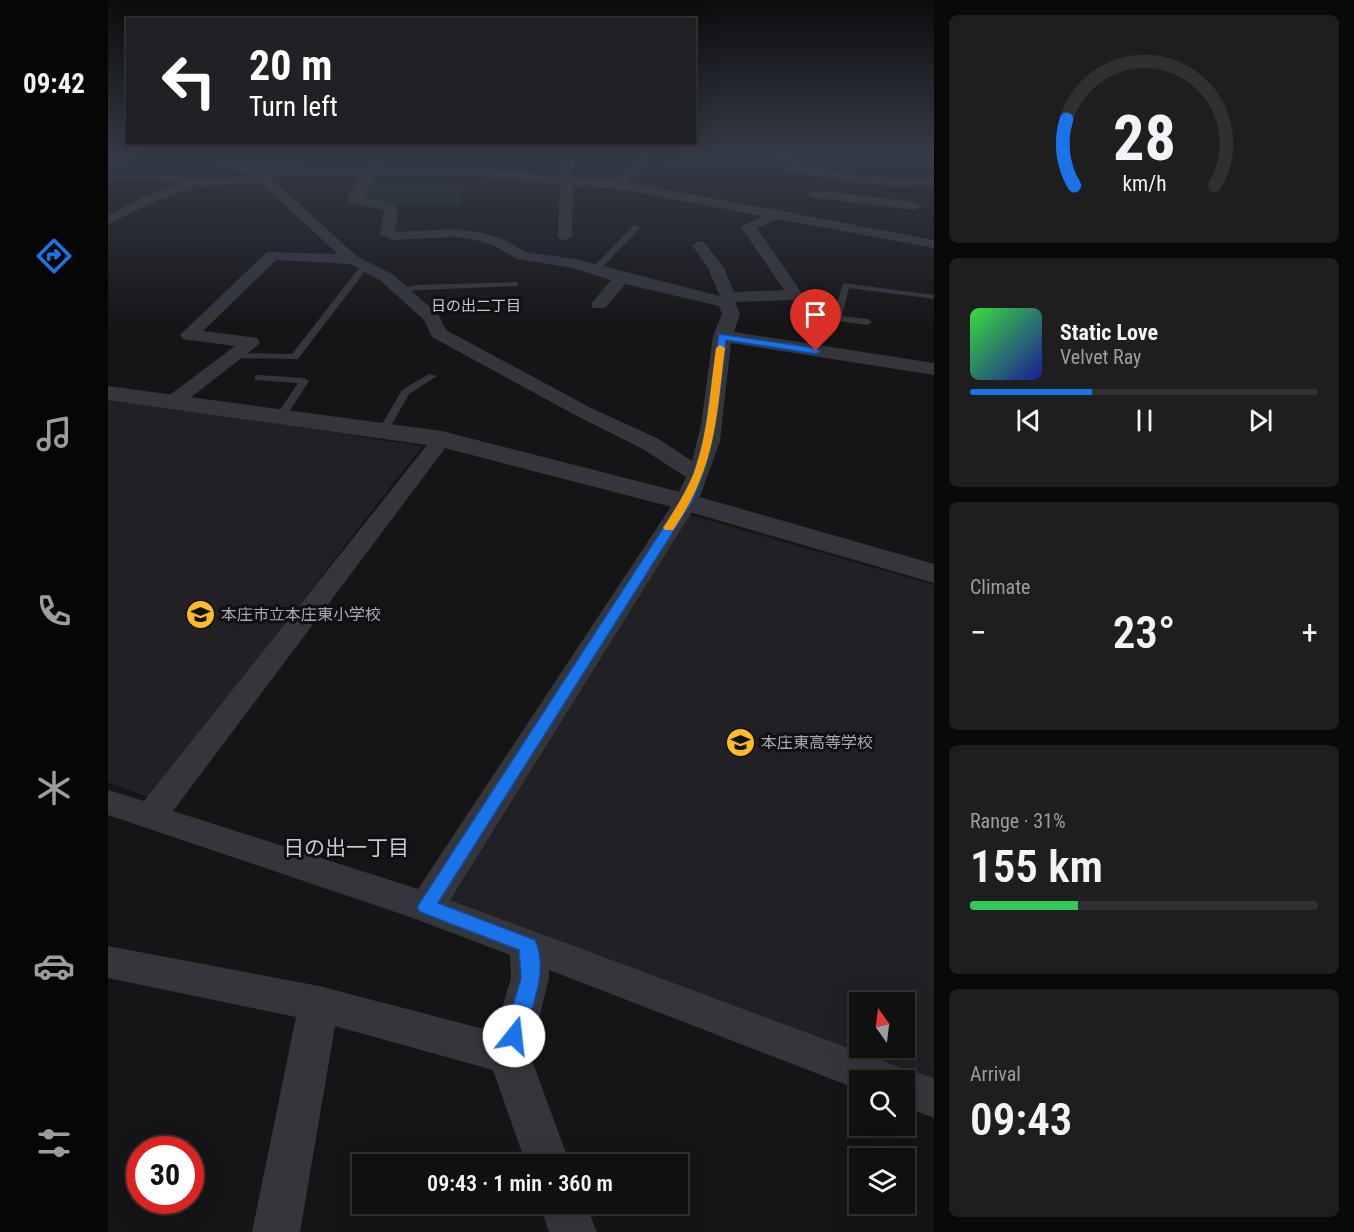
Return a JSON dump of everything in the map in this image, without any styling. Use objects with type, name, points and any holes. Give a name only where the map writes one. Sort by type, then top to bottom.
[{"type":"street","points":[[302,213],[352,258],[386,277],[400,289],[432,318],[438,333],[584,412],[649,443],[698,475]]},
{"type":"street","points":[[390,213],[387,234],[468,234],[498,242],[522,256],[595,270],[617,283]]},
{"type":"street","points":[[565,213],[565,237]]},
{"type":"street","points":[[767,213],[934,244]]},
{"type":"street","points":[[799,219],[803,213]]},
{"type":"street","points":[[579,282],[617,283],[727,300],[795,295],[748,227],[775,215]]},
{"type":"street","points":[[426,907],[686,502],[698,475],[708,442],[722,336],[731,314],[716,268],[699,245]]},
{"type":"street","points":[[174,401],[251,342],[189,336],[260,251],[352,258]]},
{"type":"street","points":[[556,279],[567,263]]},
{"type":"street","points":[[599,304],[617,283]]},
{"type":"street","points":[[722,336],[934,369]]},
{"type":"street","points":[[108,393],[442,439],[686,502],[934,574]]},
{"type":"street","points":[[150,817],[442,439]]},
{"type":"street","points":[[108,802],[426,907],[859,1070]]},
{"type":"street","points":[[528,945],[530,978],[509,1055],[544,1154]]},
{"type":"street","points":[[108,962],[319,1004],[509,1055]]},
{"type":"street","points":[[276,1232],[319,1004]]},
{"type":"street","points":[[915,1091],[934,1098]]},
{"type":"street","points":[[566,1214],[573,1232]]},
{"type":"lane","points":[[595,270],[637,227]]},
{"type":"lane","points":[[234,356],[295,357],[352,258]]},
{"type":"lane","points":[[400,289],[417,286],[515,284]]},
{"type":"lane","points":[[868,322],[837,318],[846,285],[934,297]]},
{"type":"lane","points":[[382,431],[405,392],[432,376]]},
{"type":"lane","points":[[258,378],[304,381],[281,416]]},
{"type":"shaded area","name":"本庄市立本庄東小学校","points":[[108,400],[160,405],[422,446],[150,798],[108,782]]},
{"type":"shaded area","name":"本庄東高等学校","points":[[687,514],[934,585],[934,1082],[915,1075],[915,1070],[902,1070],[870,1058],[915,1058],[915,992],[849,992],[849,1050],[448,899]]},
{"type":"slow traffic","points":[[669,528],[686,502],[698,475],[708,442],[720,348]]},
{"type":"place","name":"本庄市立本庄東小学校","points":[[200,614]]},
{"type":"place","name":"本庄東高等学校","points":[[740,742]]},
{"type":"district","name":"日の出二丁目","points":[[476,306]]},
{"type":"district","name":"日の出一丁目","points":[[346,848]]},
{"type":"route","points":[[514,1036],[530,978],[528,945],[426,907],[686,502],[698,475],[708,442],[722,336],[816,351]]}]
